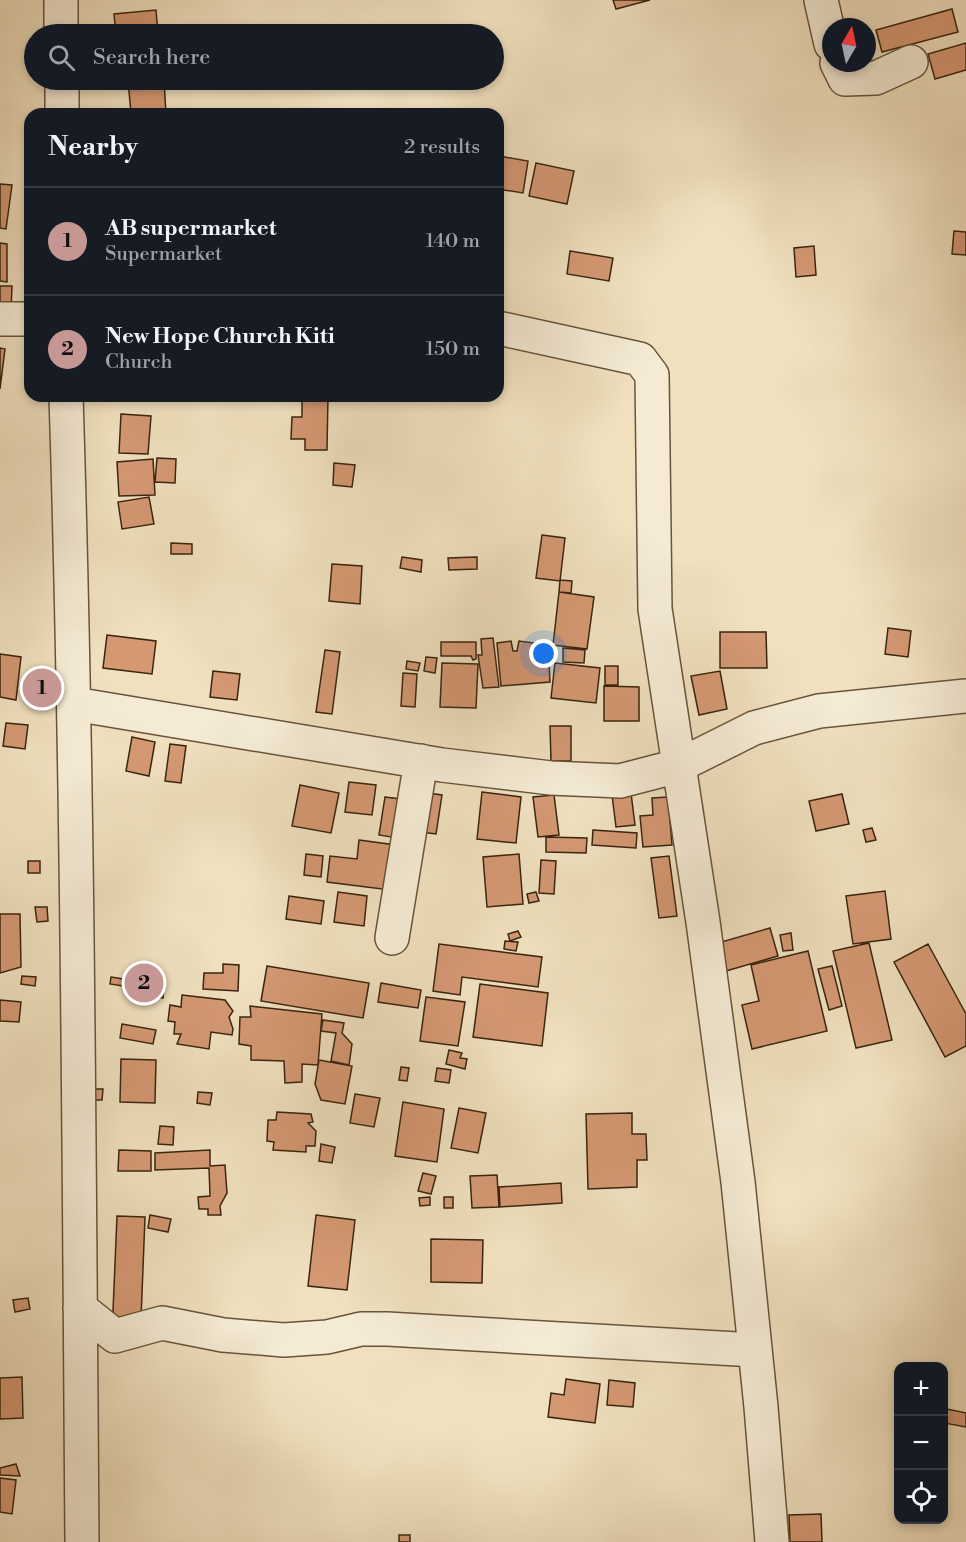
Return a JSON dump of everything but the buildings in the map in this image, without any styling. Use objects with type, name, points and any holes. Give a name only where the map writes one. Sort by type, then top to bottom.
[{"type":"street","points":[[61,0],[62,24]]},
{"type":"street","points":[[821,0],[825,18]]},
{"type":"street","points":[[842,72],[845,79],[876,78],[911,62]]},
{"type":"street","points":[[62,90],[62,108]]},
{"type":"street","points":[[0,319],[24,319]]},
{"type":"street","points":[[504,329],[640,359],[652,375],[655,609],[703,922],[738,1182],[772,1542]]},
{"type":"street","points":[[66,402],[74,704],[82,1542]]},
{"type":"street","points":[[74,704],[421,761],[550,778],[620,781],[678,766],[754,728],[819,711],[966,696]]},
{"type":"street","points":[[392,938],[421,761]]},
{"type":"street","points":[[80,1308],[115,1336],[162,1323],[223,1335],[284,1340],[327,1336],[361,1329],[387,1329],[755,1350]]},
{"type":"place","name":"AB supermarket","points":[[42,688]]},
{"type":"place","name":"New Hope Church Kiti","points":[[144,983]]}]
